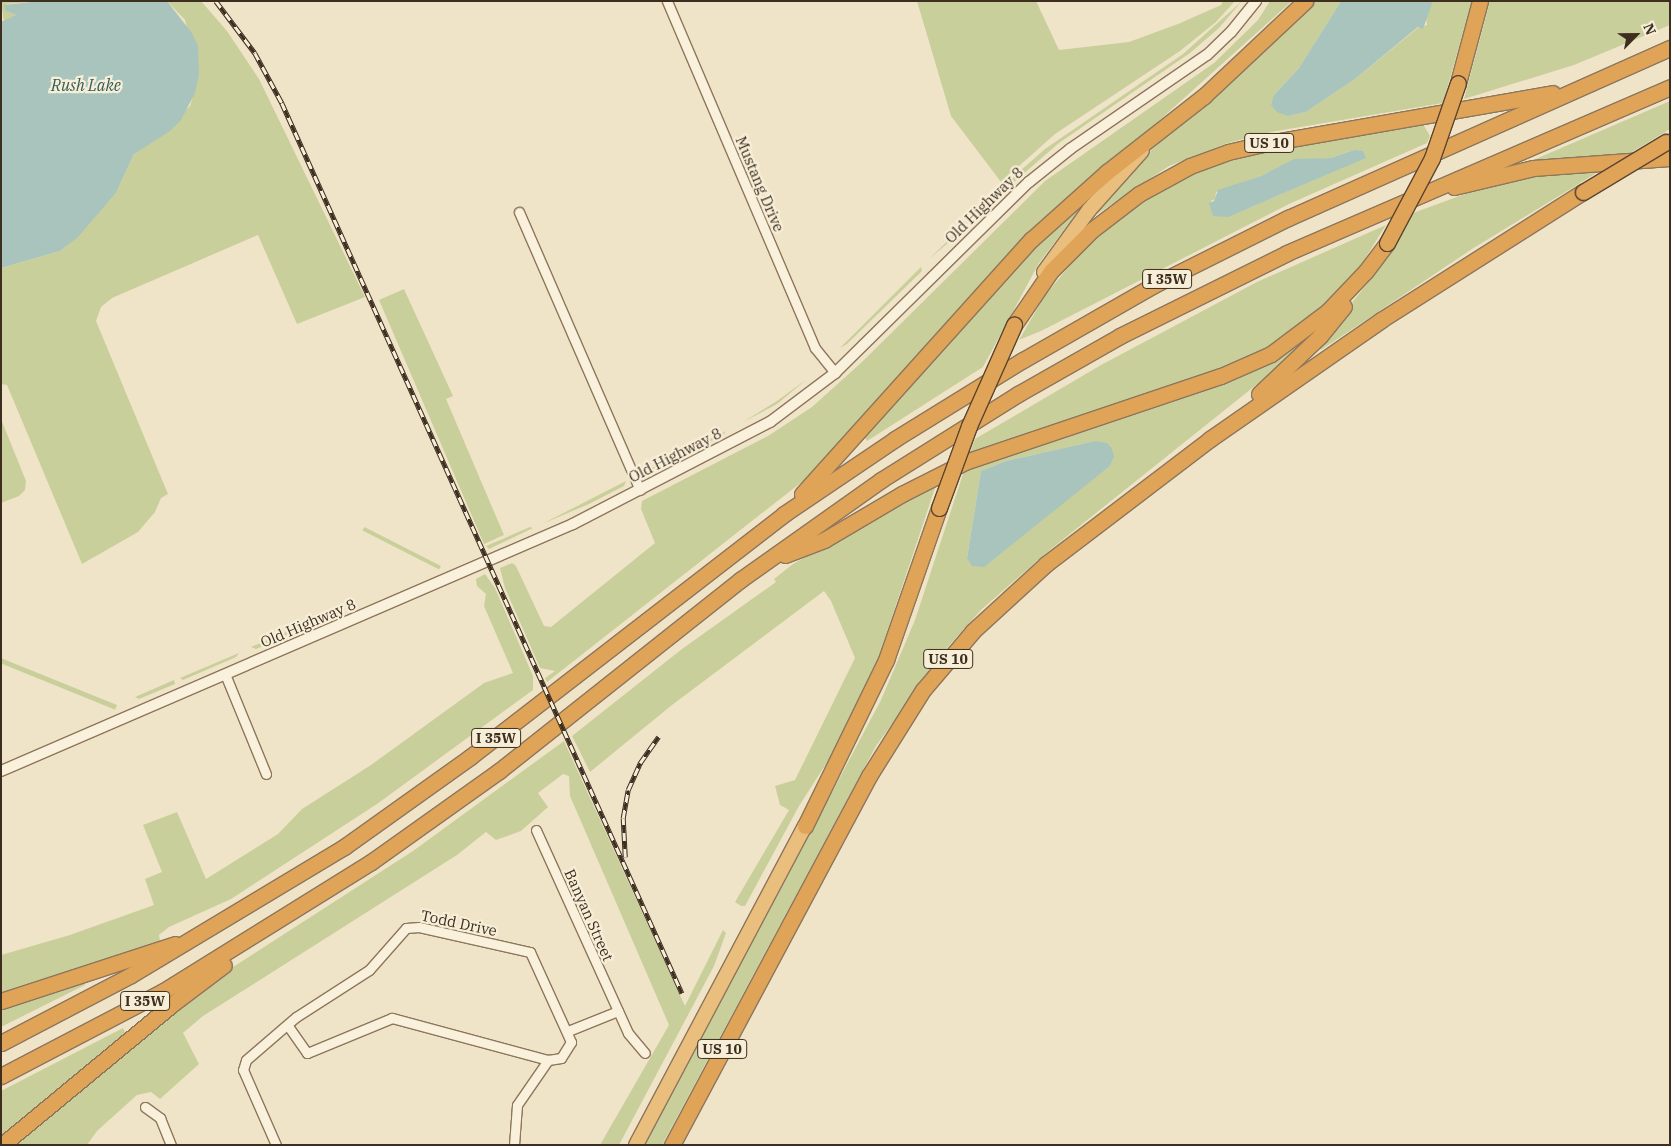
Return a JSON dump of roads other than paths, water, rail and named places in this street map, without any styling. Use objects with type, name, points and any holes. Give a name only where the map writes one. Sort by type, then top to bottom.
[{"type":"highway","points":[[1018,319],[1045,271],[1089,210],[1139,154],[1248,58],[1304,1]]},
{"type":"highway","points":[[1210,439],[1320,336],[1364,281],[1387,243],[1432,158],[1458,83],[1480,1]]},
{"type":"highway","name":"I 35W","points":[[1,1043],[191,940],[300,875],[428,788],[784,514],[895,439],[1059,339],[1154,286],[1288,218],[1670,48]]},
{"type":"highway","name":"I 35W","points":[[1,1076],[162,992],[297,911],[490,778],[767,561],[918,456],[1064,367],[1206,292],[1412,197],[1670,87]]},
{"type":"highway","name":"US 10","points":[[636,1145],[805,826],[882,668],[969,426],[1018,319],[1051,271],[1092,230],[1139,194],[1190,166],[1262,144],[1574,90]]},
{"type":"highway","points":[[784,514],[1032,239],[1107,172],[1194,104]]},
{"type":"highway","name":"US 10","points":[[672,1145],[843,822],[901,722],[928,684],[973,630],[1021,585],[1210,439],[1381,320],[1668,140]]},
{"type":"highway","points":[[1412,197],[1533,168],[1670,158]]},
{"type":"highway","points":[[767,561],[824,540],[902,494],[965,462],[1247,366],[1284,346],[1328,311],[1366,271],[1387,243]]},
{"type":"highway","points":[[2,1145],[171,1004],[297,911]]},
{"type":"highway","points":[[1,1001],[122,963],[150,950],[191,940]]},
{"type":"street","name":"Mustang Drive","points":[[667,1],[807,330],[824,361],[834,373]]},
{"type":"street","name":"Old Highway 8","points":[[1,771],[543,538],[770,422],[834,373],[1029,182],[1070,149],[1207,55],[1231,32],[1256,1]]},
{"type":"street","points":[[519,212],[640,490]]},
{"type":"street","points":[[224,674],[266,774]]},
{"type":"street","name":"Banyan Street","points":[[536,830],[628,1033],[645,1053]]},
{"type":"street","name":"Todd Drive","points":[[276,1145],[244,1065],[248,1058],[288,1026],[296,1017],[369,970],[401,932],[413,926],[530,952],[568,1031]]},
{"type":"street","points":[[288,1026],[307,1053],[392,1018],[548,1060],[566,1054],[571,1042],[568,1031],[618,1011]]},
{"type":"street","points":[[514,1145],[517,1106],[548,1060]]},
{"type":"street","points":[[145,1107],[160,1118],[171,1145]]},
{"type":"water","name":"Rush Lake","points":[[41,1],[167,1],[192,33],[198,46],[199,75],[195,93],[181,120],[170,131],[134,154],[116,193],[78,237],[60,251],[1,268],[1,22],[16,15],[5,10],[4,5]]},
{"type":"water","points":[[1341,1],[1433,1],[1423,29],[1418,27],[1355,79],[1306,112],[1288,116],[1277,112],[1271,105],[1274,95],[1299,68]]},
{"type":"water","points":[[1354,150],[1363,151],[1366,158],[1228,217],[1213,216],[1209,203],[1214,201],[1218,190],[1261,176],[1294,159],[1331,158]]},
{"type":"water","points":[[1095,441],[1107,443],[1111,447],[1114,456],[1110,466],[984,567],[972,566],[967,558],[981,471],[1006,461]]},
{"type":"railway","points":[[216,1],[255,53],[282,103],[682,993]]},
{"type":"railway","points":[[625,857],[623,818],[628,790],[640,763],[658,737]]}]
